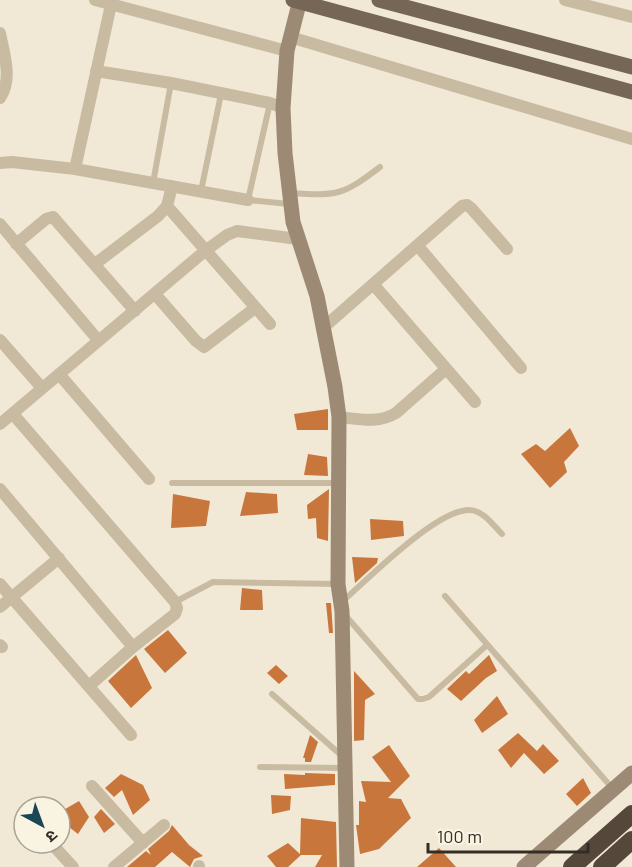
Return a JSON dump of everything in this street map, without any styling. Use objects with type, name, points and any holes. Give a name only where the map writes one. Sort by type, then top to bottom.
[{"type":"highway","points":[[572,867],[632,814]]},
{"type":"highway","points":[[602,867],[632,840]]},
{"type":"main road","points":[[379,0],[632,68]]},
{"type":"main road","points":[[298,1],[632,93]]},
{"type":"street","points":[[95,0],[112,2],[288,44],[632,140]]},
{"type":"street","points":[[565,0],[632,17]]},
{"type":"street","points":[[298,1],[276,105],[289,199],[298,239],[317,296],[339,417],[338,584],[341,607],[347,867]]},
{"type":"street","points":[[75,169],[112,2]]},
{"type":"street","points":[[0,33],[7,78],[5,91],[0,98]]},
{"type":"street","points":[[96,70],[276,105]]},
{"type":"street","points":[[0,163],[12,162],[75,169],[248,200]]},
{"type":"street","points":[[95,264],[158,216],[167,206],[172,186]]},
{"type":"street","points":[[323,328],[462,206],[467,205],[471,208],[507,249]]},
{"type":"street","points":[[167,206],[270,324]]},
{"type":"street","points":[[16,244],[46,219],[52,217],[135,311]]},
{"type":"street","points":[[0,224],[98,340]]},
{"type":"street","points":[[0,424],[98,340],[227,235],[237,231],[298,239]]},
{"type":"street","points":[[418,246],[521,368]]},
{"type":"street","points":[[373,284],[475,402]]},
{"type":"street","points":[[155,294],[196,341],[204,347],[255,308]]},
{"type":"street","points":[[1,342],[42,388]]},
{"type":"street","points":[[339,417],[378,421],[387,418],[396,413],[446,369]]},
{"type":"street","points":[[59,374],[149,479]]},
{"type":"street","points":[[13,414],[176,602],[175,614],[88,686]]},
{"type":"street","points":[[0,489],[133,647]]},
{"type":"street","points":[[0,607],[59,558]]},
{"type":"street","points":[[0,584],[131,735]]},
{"type":"street","points":[[524,867],[632,773]]},
{"type":"street","points":[[92,786],[143,843]]},
{"type":"street","points":[[114,867],[164,825]]},
{"type":"street","points":[[62,855],[73,867]]},
{"type":"lane","points":[[153,184],[171,83]]},
{"type":"lane","points":[[201,191],[222,94]]},
{"type":"lane","points":[[276,105],[248,200],[289,199],[348,191],[381,167]]},
{"type":"lane","points":[[172,483],[338,483]]},
{"type":"lane","points":[[487,645],[429,697],[418,699],[341,607],[424,531],[451,515],[471,510],[480,513],[502,534]]},
{"type":"lane","points":[[176,602],[213,582],[338,584]]},
{"type":"lane","points":[[445,596],[613,789]]},
{"type":"lane","points":[[272,694],[344,763]]},
{"type":"lane","points":[[260,767],[344,763]]},
{"type":"building","points":[[328,409],[328,430],[297,430],[294,414]]},
{"type":"building","points":[[570,428],[579,446],[564,462],[567,472],[550,488],[521,454],[536,444],[545,451]]},
{"type":"building","points":[[308,454],[327,457],[328,476],[304,475]]},
{"type":"building","points":[[329,489],[328,541],[317,538],[316,518],[308,519],[307,505]]},
{"type":"building","points":[[246,492],[277,494],[278,513],[240,516]]},
{"type":"building","points":[[173,494],[210,501],[206,526],[171,528]]},
{"type":"building","points":[[370,519],[403,521],[404,536],[371,540]]},
{"type":"building","points":[[352,557],[378,558],[377,563],[355,583]]},
{"type":"building","points":[[242,588],[262,590],[263,610],[240,610]]},
{"type":"building","points":[[326,603],[331,603],[333,633],[329,633]]},
{"type":"building","points":[[168,630],[187,653],[165,673],[144,649]]},
{"type":"building","points":[[136,655],[152,688],[131,708],[108,681]]},
{"type":"building","points":[[489,655],[497,671],[461,701],[447,689],[466,671],[469,674]]},
{"type":"building","points":[[276,665],[288,676],[279,684],[267,673]]},
{"type":"building","points":[[354,671],[375,694],[365,700],[364,740],[354,741]]},
{"type":"building","points":[[497,696],[508,714],[482,733],[474,720]]},
{"type":"building","points":[[518,733],[537,751],[543,744],[559,761],[544,774],[524,753],[511,768],[498,750]]},
{"type":"building","points":[[310,735],[318,742],[311,762],[305,762],[303,758]]},
{"type":"building","points":[[389,745],[410,776],[388,798],[401,799],[411,818],[379,849],[360,854],[356,825],[359,825],[359,801],[366,802],[361,781],[391,782],[372,757]]},
{"type":"building","points":[[305,773],[335,774],[335,785],[285,789],[284,774],[305,775]]},
{"type":"building","points":[[121,774],[143,785],[150,800],[133,815],[122,790],[114,797],[105,788]]},
{"type":"building","points":[[583,778],[591,793],[577,806],[566,794]]},
{"type":"building","points":[[271,795],[291,796],[290,810],[272,814]]},
{"type":"building","points":[[79,801],[89,817],[78,834],[72,829],[72,805]]},
{"type":"building","points":[[101,809],[115,824],[104,833],[94,817]]},
{"type":"building","points":[[301,818],[336,822],[337,867],[315,867],[322,855],[301,855],[288,867],[276,867],[267,856],[288,843],[300,854]]},
{"type":"building","points":[[172,825],[189,845],[203,856],[194,859],[190,867],[172,852],[155,867],[127,867],[146,851],[151,855],[148,849],[169,831]]},
{"type":"building","points":[[439,848],[456,867],[417,867]]}]
